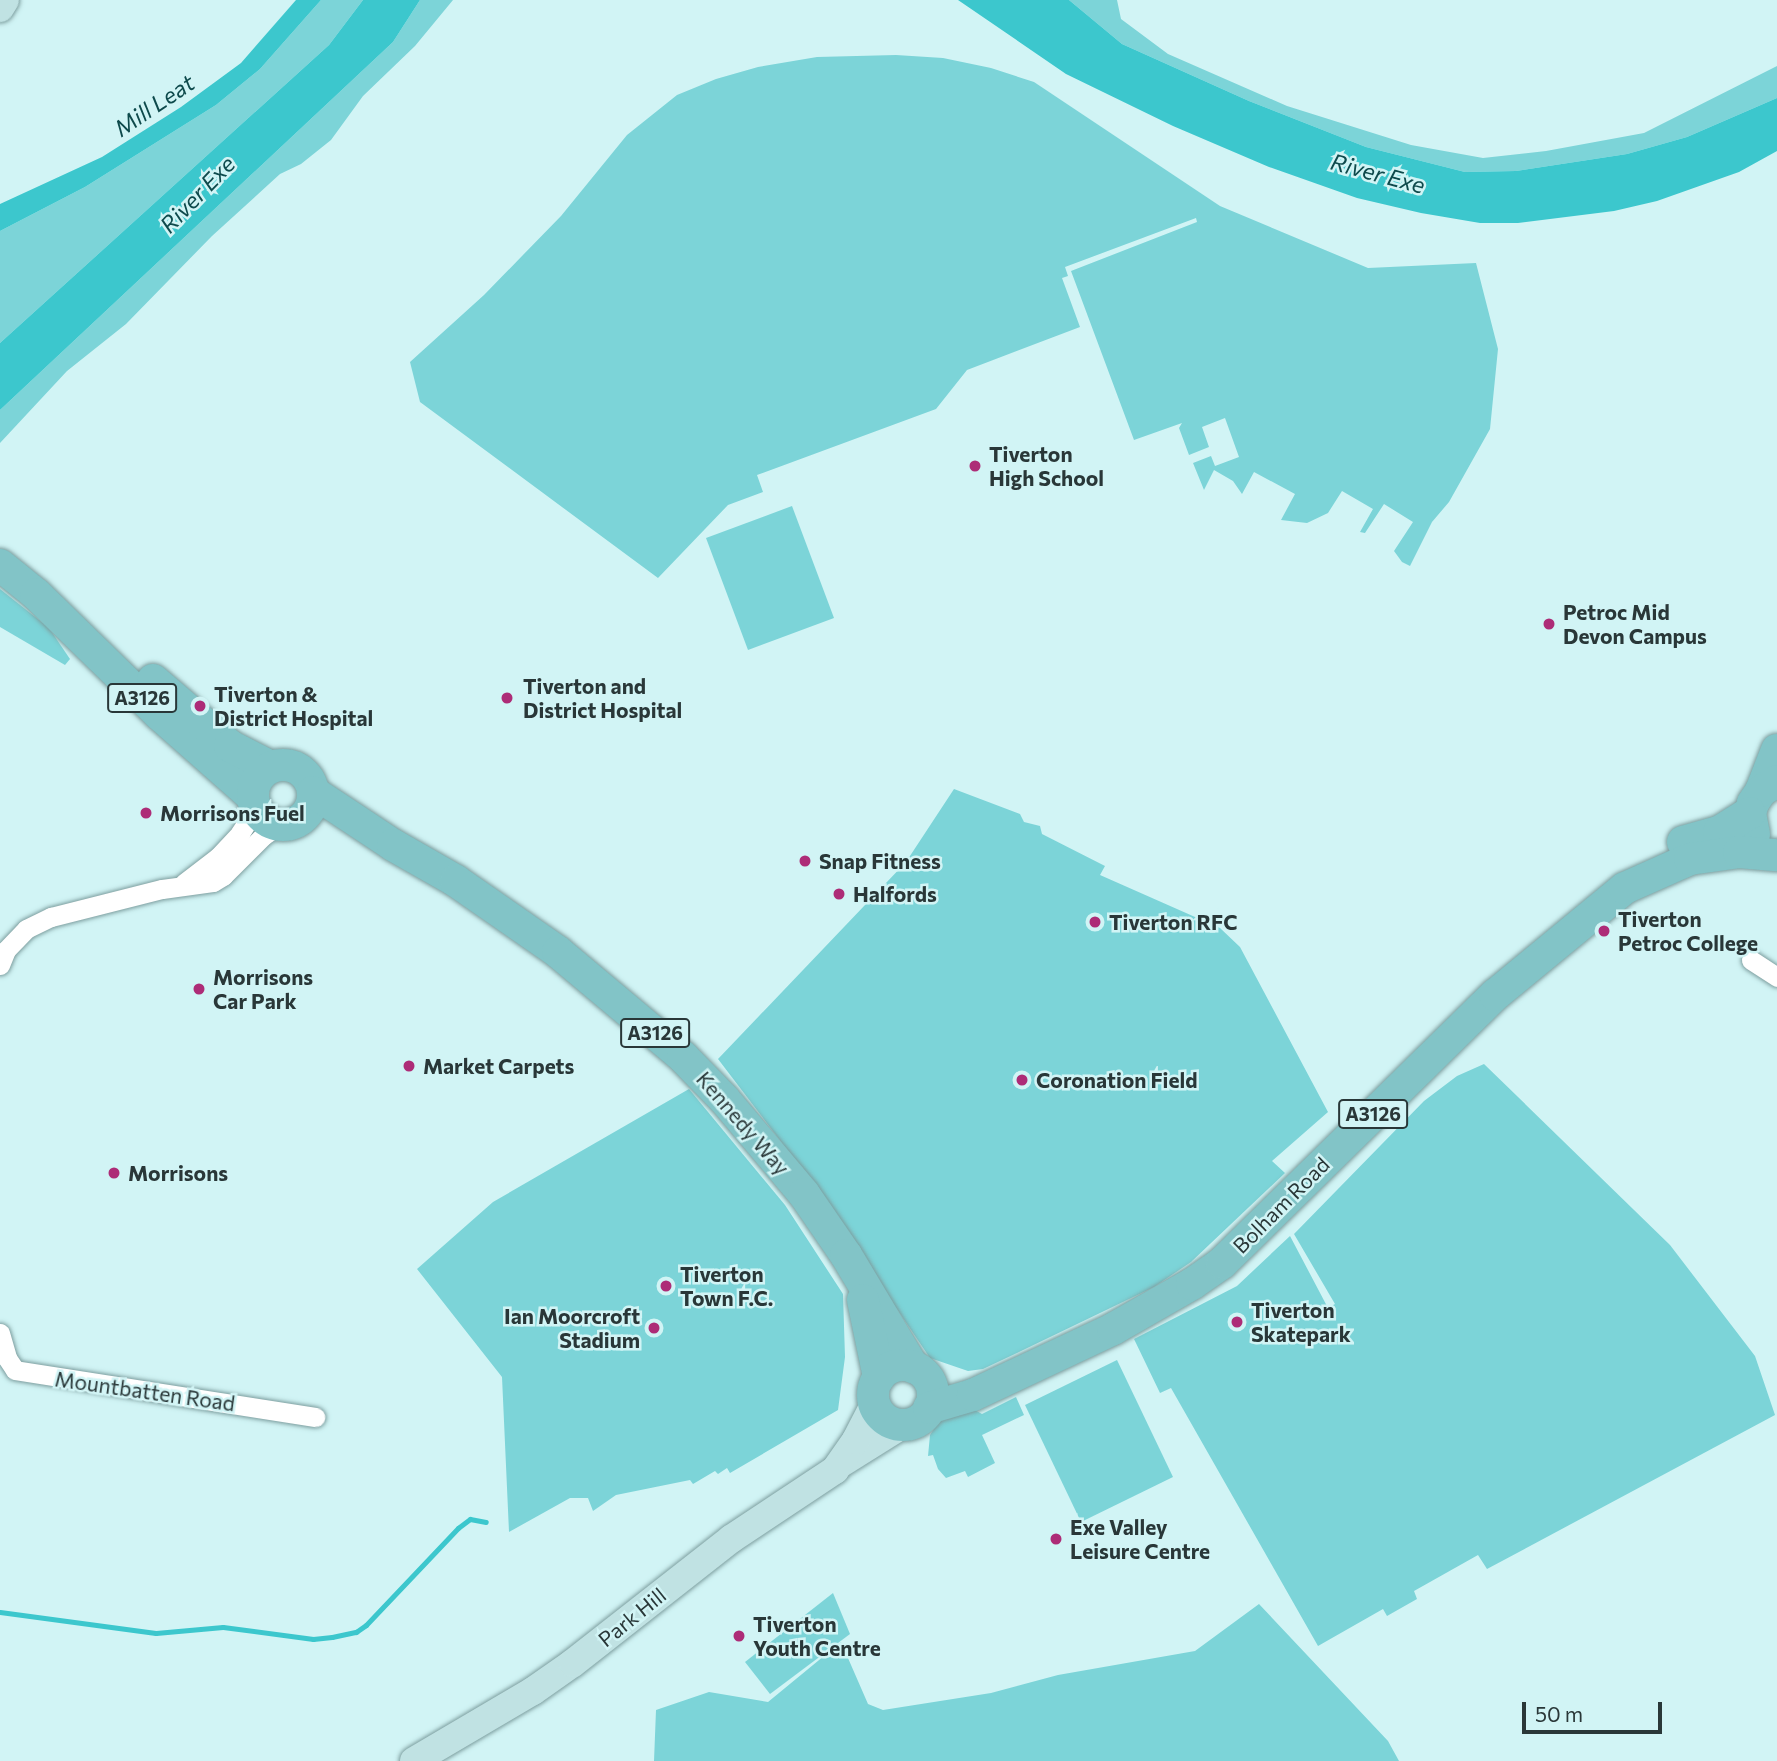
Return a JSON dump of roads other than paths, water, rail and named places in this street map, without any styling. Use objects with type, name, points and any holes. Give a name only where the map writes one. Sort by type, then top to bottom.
[{"type":"main road","name":"Kennedy Way","points":[[0,565],[132,663],[230,746],[271,767]]},
{"type":"main road","name":"Kennedy Way","points":[[36,594],[159,714],[271,813],[393,845]]},
{"type":"main road","points":[[1777,750],[1754,834],[1760,844],[1777,855]]},
{"type":"main road","name":"A3126","points":[[271,767],[281,764],[298,768],[311,782],[313,792]]},
{"type":"main road","points":[[271,767],[256,780],[271,813],[308,813],[313,792]]},
{"type":"main road","name":"Kennedy Way","points":[[313,792],[393,845],[456,881],[558,952],[683,1056],[732,1107],[804,1194],[846,1255],[923,1384]]},
{"type":"main road","name":"Bolham Road","points":[[923,1384],[973,1395],[1113,1329],[1192,1284],[1222,1262],[1476,1012],[1625,887],[1636,872],[1658,854],[1686,841],[1719,832],[1763,795]]},
{"type":"main road","name":"Bolham Road","points":[[1625,887],[1690,859],[1739,852],[1777,855]]},
{"type":"main road","name":"Kennedy Way","points":[[860,1281],[877,1390]]},
{"type":"main road","points":[[895,1367],[923,1384],[920,1420],[902,1425],[885,1419],[877,1390],[895,1367]]},
{"type":"street","points":[[0,8],[5,0]]},
{"type":"street","points":[[180,886],[204,870],[240,833],[271,813]]},
{"type":"street","points":[[0,965],[5,950],[26,929],[51,917],[180,886],[199,885],[223,876],[263,836],[271,813]]},
{"type":"street","points":[[1751,960],[1777,977]]},
{"type":"street","name":"Mountbatten Road","points":[[0,1334],[7,1358],[15,1370],[315,1418]]},
{"type":"street","name":"Park Hill","points":[[843,1462],[877,1390]]},
{"type":"street","name":"Park Hill","points":[[414,1761],[533,1691],[573,1663],[731,1539],[902,1425]]},
{"type":"water","points":[[296,0],[321,0],[260,69],[216,105],[85,187],[0,231],[0,204],[102,157],[181,107],[241,63]]},
{"type":"water","name":"River Exe","points":[[363,0],[420,0],[393,42],[0,410],[0,343],[329,45]]},
{"type":"water","name":"River Exe","points":[[958,0],[1069,0],[1122,44],[1249,101],[1366,147],[1465,172],[1516,171],[1627,154],[1687,137],[1777,98],[1777,151],[1739,172],[1657,201],[1614,211],[1518,223],[1480,223],[1421,213],[1357,198],[1269,167],[1173,126],[1066,74]]},
{"type":"waterway","points":[[0,1612],[156,1633],[223,1627],[313,1639],[332,1637],[356,1632],[366,1625],[458,1528],[470,1519],[486,1522]]},
{"type":"place","name":"Tiverton High School","points":[[975,466]]},
{"type":"place","name":"Petroc Mid Devon Campus","points":[[1549,624]]},
{"type":"place","name":"Tiverton and District Hospital","points":[[507,698]]},
{"type":"place","name":"Tiverton & District Hospital","points":[[200,706]]},
{"type":"place","name":"Morrisons Fuel","points":[[146,813]]},
{"type":"place","name":"Snap Fitness","points":[[805,861]]},
{"type":"place","name":"Halfords","points":[[839,894]]},
{"type":"place","name":"Tiverton RFC","points":[[1095,922]]},
{"type":"place","name":"Tiverton Petroc College","points":[[1604,931]]},
{"type":"place","name":"Morrisons Car Park","points":[[199,989]]},
{"type":"place","name":"Market Carpets","points":[[409,1066]]},
{"type":"place","name":"Coronation Field","points":[[1022,1080]]},
{"type":"place","name":"Morrisons","points":[[114,1173]]},
{"type":"place","name":"Tiverton Town F.C.","points":[[666,1286]]},
{"type":"place","name":"Tiverton Skatepark","points":[[1237,1322]]},
{"type":"place","name":"Ian Moorcroft Stadium","points":[[654,1328]]},
{"type":"place","name":"Exe Valley Leisure Centre","points":[[1056,1539]]},
{"type":"place","name":"Tiverton Youth Centre","points":[[739,1636]]},
{"type":"water label","name":"Mill Leat","points":[[154,105]]}]
